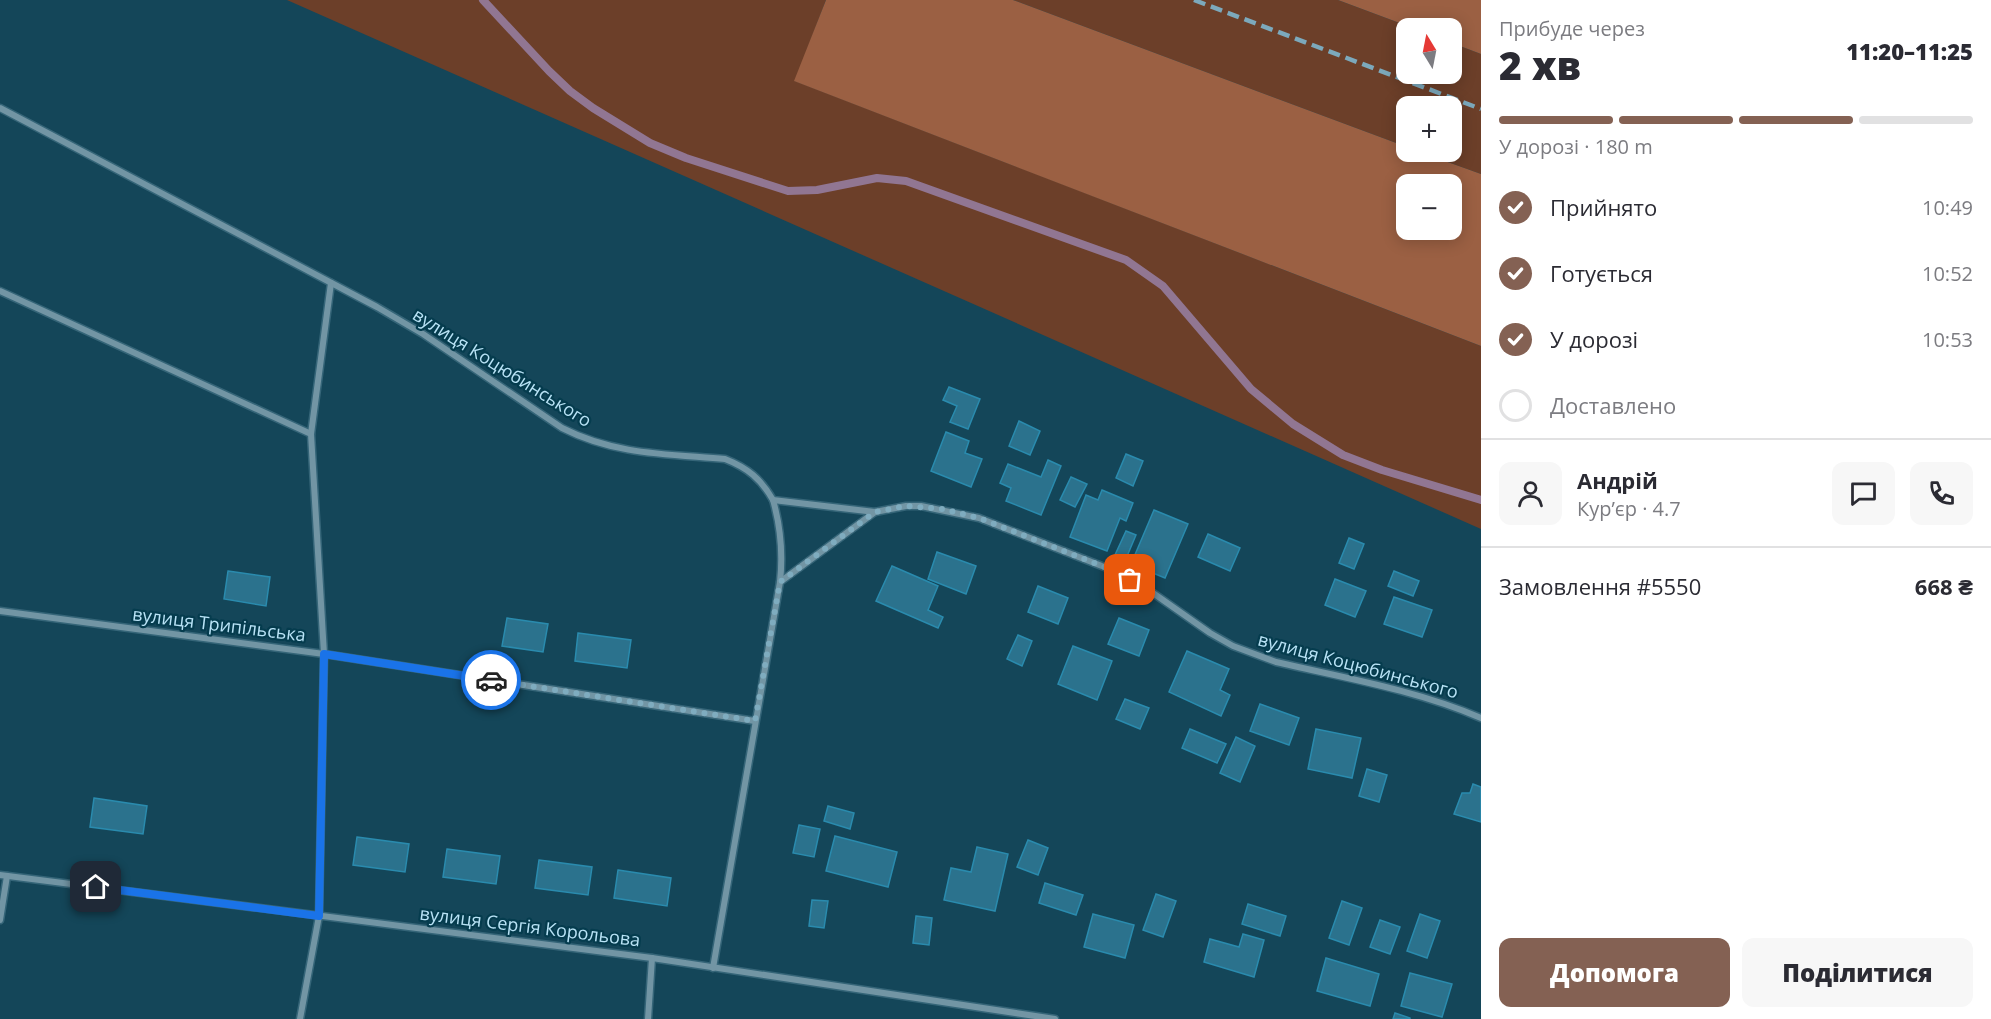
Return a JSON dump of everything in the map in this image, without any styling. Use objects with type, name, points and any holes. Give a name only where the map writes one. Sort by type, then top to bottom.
[{"type":"street","name":"вулиця Коцюбинського","points":[[0,108],[423,334],[577,436],[629,451],[725,459],[752,473],[764,485],[773,500],[875,512],[906,506],[921,506],[979,518],[1107,568],[1130,580],[1233,646],[1276,662],[1424,696],[1481,718]]},
{"type":"street","points":[[300,1019],[319,916],[324,654],[311,434],[331,283]]},
{"type":"street","points":[[0,291],[311,434]]},
{"type":"street","points":[[714,968],[780,582],[781,539],[773,500]]},
{"type":"street","points":[[780,582],[875,512]]},
{"type":"street","name":"вулиця Трипільська","points":[[0,611],[324,654],[755,721]]},
{"type":"street","points":[[0,920],[4,875]]},
{"type":"street","name":"вулиця Сергія Корольова","points":[[4,875],[652,958],[1055,1019]]},
{"type":"street","points":[[648,1019],[652,958]]},
{"type":"shaded area","points":[[287,0],[826,0],[795,81],[1481,346],[1481,529]]},
{"type":"shaded area","points":[[826,0],[1013,0],[1396,143],[1396,162],[1448,162],[1481,174],[1481,346],[794,81]]},
{"type":"shaded area","points":[[1013,0],[1338,0],[1396,22],[1396,84],[1462,84],[1462,47],[1481,54],[1481,174],[1448,162],[1462,162],[1462,96],[1396,96],[1396,143]]},
{"type":"shaded area","points":[[1338,0],[1481,0],[1481,54],[1462,47],[1462,18],[1396,18],[1396,22]]},
{"type":"building","points":[[949,387],[980,399],[968,429],[950,422],[957,406],[943,400]]},
{"type":"building","points":[[1019,421],[1040,431],[1030,455],[1009,446]]},
{"type":"building","points":[[946,432],[969,441],[965,453],[982,459],[971,487],[931,471]]},
{"type":"building","points":[[1126,454],[1143,461],[1133,486],[1116,478]]},
{"type":"building","points":[[1048,460],[1061,466],[1041,515],[1006,501],[1011,488],[1000,483],[1008,464],[1041,477]]},
{"type":"building","points":[[1071,477],[1087,484],[1075,507],[1060,500]]},
{"type":"building","points":[[1102,490],[1133,503],[1126,521],[1120,518],[1107,551],[1070,537],[1086,495],[1098,500]]},
{"type":"building","points":[[1154,510],[1188,524],[1165,578],[1131,564]]},
{"type":"building","points":[[1126,531],[1136,535],[1125,561],[1114,557]]},
{"type":"building","points":[[1208,534],[1240,548],[1230,571],[1198,557]]},
{"type":"building","points":[[1349,538],[1364,544],[1354,569],[1339,563]]},
{"type":"building","points":[[937,552],[976,566],[966,594],[928,579]]},
{"type":"building","points":[[892,566],[938,586],[928,610],[943,617],[938,628],[876,601]]},
{"type":"building","points":[[228,571],[270,577],[266,606],[224,599]]},
{"type":"building","points":[[1394,571],[1419,581],[1413,596],[1388,586]]},
{"type":"building","points":[[1335,579],[1366,591],[1355,617],[1325,605]]},
{"type":"building","points":[[1038,586],[1068,598],[1058,624],[1028,612]]},
{"type":"building","points":[[1394,597],[1432,610],[1422,637],[1384,624]]},
{"type":"building","points":[[507,618],[548,624],[543,652],[502,646]]},
{"type":"building","points":[[1119,618],[1149,630],[1139,656],[1108,644]]},
{"type":"building","points":[[578,633],[631,640],[627,668],[575,661]]},
{"type":"building","points":[[1018,635],[1032,641],[1022,666],[1007,659]]},
{"type":"building","points":[[1073,646],[1112,661],[1097,700],[1058,684]]},
{"type":"building","points":[[1187,651],[1229,669],[1220,690],[1230,695],[1221,716],[1169,692]]},
{"type":"building","points":[[1125,699],[1149,708],[1140,729],[1116,719]]},
{"type":"building","points":[[1260,704],[1299,718],[1289,745],[1250,731]]},
{"type":"building","points":[[1190,729],[1226,744],[1217,763],[1182,748]]},
{"type":"building","points":[[1316,729],[1361,738],[1352,778],[1308,769]]},
{"type":"building","points":[[1236,737],[1255,746],[1240,782],[1220,773]]},
{"type":"building","points":[[1367,769],[1387,775],[1379,802],[1359,796]]},
{"type":"building","points":[[1473,784],[1481,787],[1481,822],[1454,814],[1462,793],[1470,793]]},
{"type":"building","points":[[94,798],[147,806],[143,834],[90,827]]},
{"type":"building","points":[[828,806],[854,813],[850,829],[824,821]]},
{"type":"building","points":[[799,825],[820,829],[814,857],[793,853]]},
{"type":"building","points":[[835,836],[897,852],[888,887],[826,871]]},
{"type":"building","points":[[357,837],[409,844],[405,872],[353,865]]},
{"type":"building","points":[[1028,840],[1048,848],[1038,875],[1017,867]]},
{"type":"building","points":[[977,847],[1008,854],[995,911],[944,900],[951,868],[971,872]]},
{"type":"building","points":[[447,849],[500,856],[496,884],[443,877]]},
{"type":"building","points":[[539,860],[592,867],[588,895],[535,888]]},
{"type":"building","points":[[618,870],[671,878],[667,906],[614,898]]},
{"type":"building","points":[[1045,883],[1083,895],[1076,915],[1039,903]]},
{"type":"building","points":[[1156,894],[1176,901],[1163,937],[1143,930]]},
{"type":"building","points":[[812,900],[828,901],[824,928],[809,926]]},
{"type":"building","points":[[1342,901],[1362,908],[1349,945],[1329,938]]},
{"type":"building","points":[[1248,904],[1286,916],[1280,936],[1242,924]]},
{"type":"building","points":[[1093,914],[1134,925],[1125,958],[1084,947]]},
{"type":"building","points":[[1420,914],[1440,921],[1427,958],[1407,951]]},
{"type":"building","points":[[916,916],[932,918],[929,945],[913,943]]},
{"type":"building","points":[[1380,920],[1400,927],[1390,954],[1370,947]]},
{"type":"building","points":[[1243,934],[1264,940],[1254,977],[1204,962],[1210,939],[1239,947]]},
{"type":"building","points":[[1326,958],[1379,974],[1370,1006],[1317,991]]},
{"type":"building","points":[[1410,973],[1452,984],[1442,1017],[1401,1006]]},
{"type":"building","points":[[1395,1013],[1410,1018],[1410,1019],[1393,1019]]},
{"type":"waterway","points":[[483,0],[570,91],[650,143],[686,158],[788,191],[817,190],[877,178],[906,181],[1126,260],[1163,286],[1251,389],[1293,424],[1343,455],[1382,470],[1481,500]]},
{"type":"railway","points":[[1194,0],[1481,109]]},
{"type":"way so far","points":[[491,680],[755,721],[780,582],[875,512],[906,506],[942,509],[979,518],[1107,568],[1130,580]]},
{"type":"route","points":[[96,887],[319,916],[324,654],[491,680]]}]
